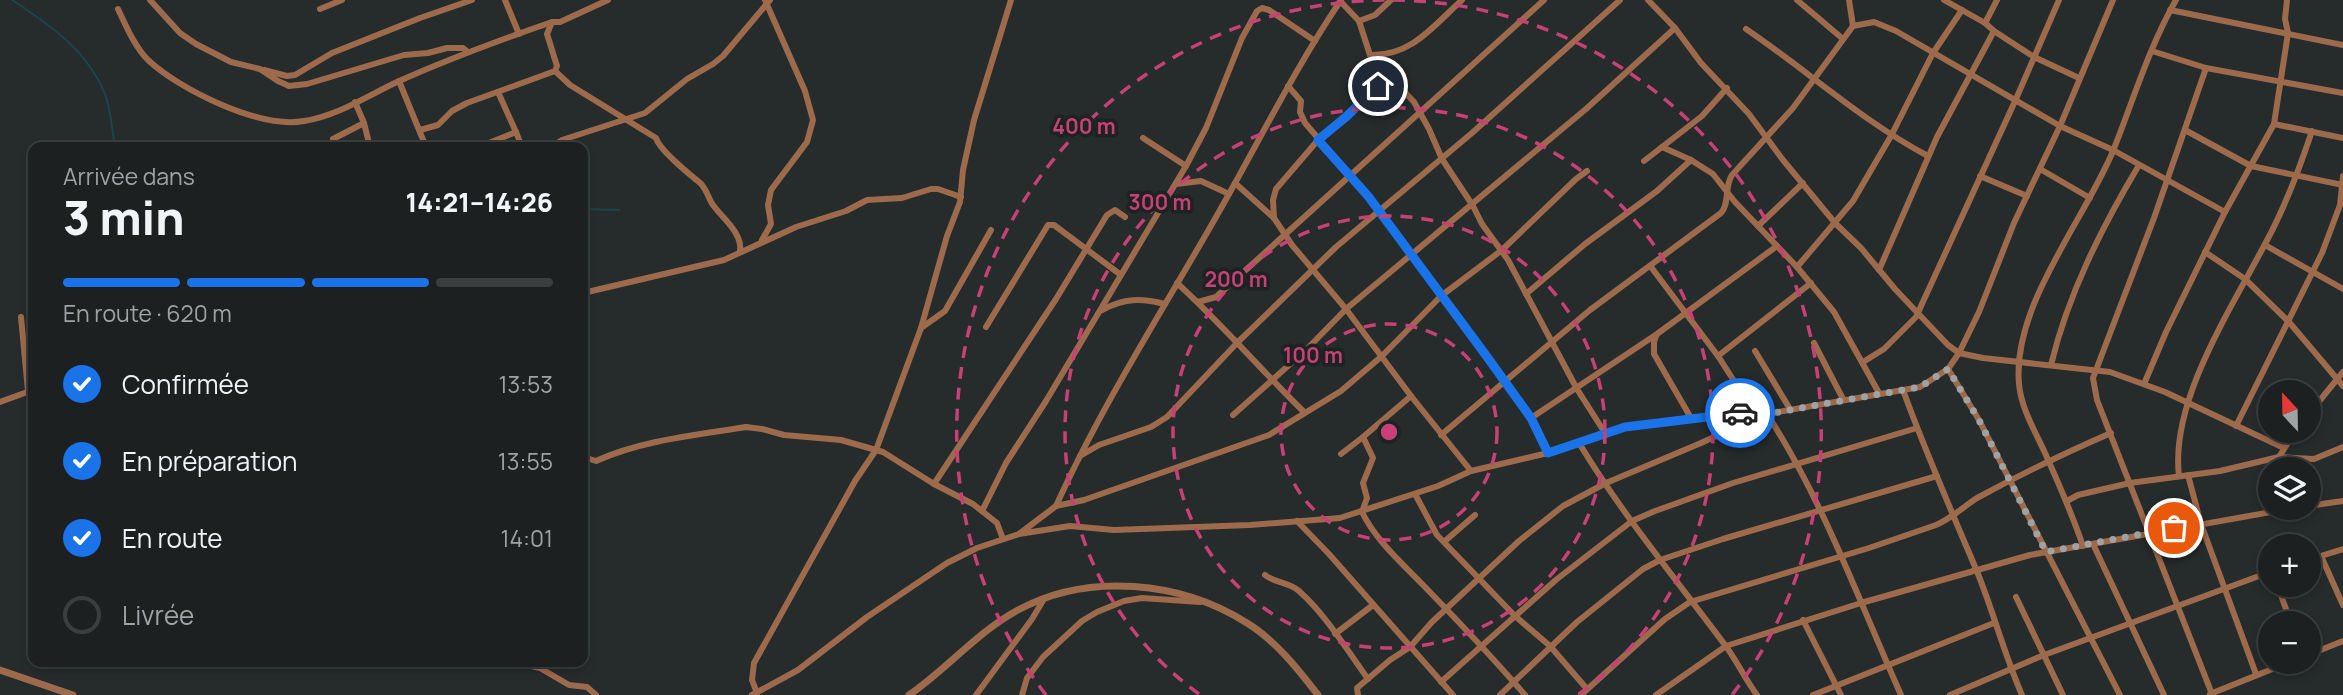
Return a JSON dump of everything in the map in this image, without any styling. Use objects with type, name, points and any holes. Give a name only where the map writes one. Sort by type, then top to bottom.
[{"type":"street","points":[[150,0],[180,33],[196,44],[231,62],[287,76],[295,75],[332,53],[472,0]]},
{"type":"street","points":[[320,9],[342,0]]},
{"type":"street","points":[[505,0],[519,34]]},
{"type":"street","points":[[118,9],[140,50],[148,59],[189,88],[243,113],[271,121],[303,122],[325,117],[467,52],[552,22],[560,22],[608,0]]},
{"type":"street","points":[[1011,0],[974,120],[962,170],[961,198],[947,236],[921,328],[876,450],[855,481],[754,663],[752,680],[755,694],[798,670],[867,617],[947,563],[977,548],[1019,534],[1070,526],[1114,530],[1340,519],[1438,486],[1471,471],[1548,453],[1625,427],[1754,412],[1765,414],[1798,464],[1821,510],[1901,695]]},
{"type":"street","points":[[1359,20],[1375,15],[1391,0]]},
{"type":"street","points":[[1370,55],[1386,55],[1402,50],[1421,38],[1462,0]]},
{"type":"street","points":[[1199,302],[1216,297],[1544,0]]},
{"type":"street","points":[[1080,456],[1099,445],[1151,427],[1167,417],[1237,343],[1312,270],[1378,210],[1442,159],[1620,0]]},
{"type":"street","points":[[1648,0],[1675,28],[1701,63],[1749,114],[1835,223],[1861,248],[1932,331],[1959,353],[2110,372],[2189,403],[2284,448]]},
{"type":"street","points":[[1797,0],[1843,39]]},
{"type":"street","points":[[1849,0],[1853,26]]},
{"type":"street","points":[[1944,0],[1985,23],[1994,32],[2034,57],[2079,79]]},
{"type":"street","points":[[1985,23],[1997,0]]},
{"type":"street","points":[[1863,362],[1884,349],[1916,317],[2059,0]]},
{"type":"street","points":[[1358,695],[1357,688],[1410,647],[1432,622],[1563,506],[1606,483],[1765,414],[1920,387],[1948,369],[1979,312],[2113,0]]},
{"type":"street","points":[[2083,546],[2067,501],[2023,404],[2018,362],[2025,328],[2039,295],[2113,150],[2127,109],[2176,0]]},
{"type":"street","points":[[2144,384],[2165,332],[2225,212],[2274,124],[2288,33],[2285,19],[2287,0]]},
{"type":"street","points":[[559,142],[645,113],[687,79],[713,64],[767,1],[805,91],[813,120],[807,142],[771,190],[768,205],[771,224],[761,241]]},
{"type":"street","points":[[1056,506],[1080,456],[1229,194],[1287,86],[1340,1],[1359,20],[1370,55],[1405,91],[1420,113],[1442,159],[1478,218],[1502,250],[1550,342],[1605,433]]},
{"type":"street","points":[[982,511],[1006,463],[1186,166],[1206,128],[1242,38],[1257,11],[1262,8],[1269,10],[1315,41]]},
{"type":"street","points":[[1797,267],[1853,201],[1891,136],[1933,53],[1962,10]]},
{"type":"street","points":[[2170,10],[2343,45]]},
{"type":"street","points":[[552,22],[548,34],[557,66],[555,71]]},
{"type":"street","points":[[1441,435],[1550,342],[1721,213],[1726,208],[1726,191],[1731,175],[1767,138],[1853,26],[1874,22],[1896,31],[2060,126],[2113,150],[2225,212]]},
{"type":"street","points":[[1233,415],[1346,309],[1473,206],[1609,90],[1675,28]]},
{"type":"street","points":[[1746,29],[1891,136],[1928,156]]},
{"type":"street","points":[[1879,271],[1928,156],[1994,32]]},
{"type":"street","points":[[260,69],[289,86],[307,84],[404,55],[447,48],[463,48],[467,52]]},
{"type":"street","points":[[2152,51],[2206,68],[2343,93]]},
{"type":"street","points":[[2188,475],[2200,524],[2256,674],[2210,694],[2094,388],[2095,370],[2154,218],[2206,68]]},
{"type":"street","points":[[555,71],[570,85],[656,138],[662,149],[702,185],[712,204],[739,240],[740,253]]},
{"type":"street","points":[[420,130],[438,125],[452,111],[467,103],[555,71]]},
{"type":"street","points":[[1274,218],[1273,200],[1276,189],[1318,140],[1354,110],[1388,75]]},
{"type":"street","points":[[399,81],[424,142]]},
{"type":"street","points":[[1287,86],[1301,101],[1302,117],[1318,140],[1378,210],[1531,418],[1548,453]]},
{"type":"street","points":[[1644,161],[1702,116],[1727,88]]},
{"type":"street","points":[[498,92],[520,142]]},
{"type":"street","points":[[355,102],[369,142]]},
{"type":"street","points":[[332,139],[364,123]]},
{"type":"street","points":[[2274,124],[2343,138]]},
{"type":"street","points":[[2185,130],[2251,166],[2342,185]]},
{"type":"street","points":[[2179,476],[2178,443],[2206,358],[2245,279],[2265,246],[2297,174],[2312,131]]},
{"type":"street","points":[[491,142],[516,132]]},
{"type":"street","points":[[1143,138],[1186,166]]},
{"type":"street","points":[[1662,147],[1713,174],[1797,267],[1834,312],[1879,393]]},
{"type":"street","points":[[1526,295],[1585,244],[1657,191],[1691,160]]},
{"type":"street","points":[[2051,365],[2060,328],[2071,301],[2116,205],[2139,165]]},
{"type":"street","points":[[2040,169],[2090,198]]},
{"type":"street","points":[[1019,534],[1056,506],[1084,500],[1262,437],[1287,425],[1341,391],[1381,356],[1441,296],[1502,250],[1587,171]]},
{"type":"street","points":[[1980,176],[2027,196]]},
{"type":"street","points":[[2236,426],[2313,271],[2340,205],[2343,176]]},
{"type":"street","points":[[1176,184],[1201,181],[1229,194]]},
{"type":"street","points":[[1235,183],[1274,218],[1292,245],[1346,309],[1471,471]]},
{"type":"street","points":[[1758,226],[1803,183]]},
{"type":"street","points":[[588,292],[724,260],[761,241],[846,211],[867,200],[902,198],[931,189],[961,198]]},
{"type":"street","points":[[934,484],[1110,211],[1115,210],[1125,217]]},
{"type":"street","points":[[2333,224],[2343,229]]},
{"type":"street","points":[[986,327],[1048,225],[1054,225],[1121,275]]},
{"type":"street","points":[[921,328],[944,312],[991,230]]},
{"type":"street","points":[[1531,418],[1657,334],[1777,246]]},
{"type":"street","points":[[2265,246],[2343,289]]},
{"type":"street","points":[[2205,252],[2245,279],[2341,376],[2343,386]]},
{"type":"street","points":[[1651,267],[1718,356],[1754,412]]},
{"type":"street","points":[[1177,283],[1199,302],[1304,412]]},
{"type":"street","points":[[1718,356],[1811,283]]},
{"type":"street","points":[[1100,311],[1116,302],[1136,299],[1165,304]]},
{"type":"street","points":[[21,317],[28,375]]},
{"type":"street","points":[[1657,334],[1654,354],[1691,418]]},
{"type":"street","points":[[1814,343],[1843,399]]},
{"type":"street","points":[[1755,351],[1790,408]]},
{"type":"street","points":[[1948,369],[2010,481],[2120,695]]},
{"type":"street","points":[[2321,400],[2341,376]]},
{"type":"street","points":[[1903,390],[1977,571],[2022,695]]},
{"type":"street","points":[[0,402],[28,392]]},
{"type":"street","points":[[1341,454],[1411,396]]},
{"type":"street","points":[[588,459],[596,461],[612,453],[646,445],[746,428],[799,437],[841,440],[891,456],[934,484],[968,501],[997,523],[1003,539]]},
{"type":"street","points":[[1441,682],[1515,616],[1632,521],[1733,483],[1917,428]]},
{"type":"street","points":[[1581,695],[1665,619],[1690,602],[1880,545],[1954,517],[1976,499],[2048,460],[2111,433]]},
{"type":"street","points":[[1362,512],[1367,498],[1363,483],[1373,458],[1363,437]]},
{"type":"street","points":[[1579,443],[1690,602],[1726,646],[1755,694]]},
{"type":"street","points":[[2279,457],[2287,443]]},
{"type":"street","points":[[2319,457],[2343,447]]},
{"type":"street","points":[[2067,501],[2078,495],[2130,482],[2220,471],[2258,462]]},
{"type":"street","points":[[1500,695],[1550,646],[1643,569],[1660,560],[1937,477]]},
{"type":"street","points":[[1415,494],[1431,526],[1515,616],[1550,646],[1587,689]]},
{"type":"street","points":[[2321,504],[2343,501]]},
{"type":"street","points":[[1362,512],[1374,532],[1525,695]]},
{"type":"street","points":[[1656,695],[1726,646],[1803,620],[2046,552],[2258,514]]},
{"type":"street","points":[[1445,541],[1475,515]]},
{"type":"street","points":[[1297,521],[1453,695]]},
{"type":"street","points":[[2093,544],[2164,695]]},
{"type":"street","points":[[2343,549],[2321,556],[2343,605]]},
{"type":"street","points":[[1265,575],[1297,590],[1335,634],[1368,679]]},
{"type":"street","points":[[1950,695],[2011,667],[2258,576]]},
{"type":"street","points":[[909,695],[991,627],[1015,611],[1077,590],[1122,585],[1152,587],[1209,603],[1249,624],[1267,638],[1318,695]]},
{"type":"street","points":[[2016,597],[2063,695]]},
{"type":"street","points":[[1022,695],[1027,678],[1043,657],[1082,621],[1097,612],[1124,601],[1142,598],[1209,603]]},
{"type":"street","points":[[976,695],[1032,620],[1044,599]]},
{"type":"street","points":[[1335,634],[1373,605]]},
{"type":"street","points":[[1803,620],[1841,695]]},
{"type":"street","points":[[1813,695],[1994,623]]},
{"type":"street","points":[[2321,651],[2343,643]]},
{"type":"street","points":[[540,667],[569,684],[587,687],[596,695]]},
{"type":"street","points":[[0,670],[73,695]]},
{"type":"waterway","points":[[12,0],[53,29],[88,64],[105,94],[114,142]]},
{"type":"waterway","points":[[588,209],[619,210]]},
{"type":"way so far","points":[[1740,413],[1767,414],[1920,387],[1948,369],[1979,420],[2046,552],[2174,528]]},
{"type":"route","points":[[1378,86],[1318,140],[1368,196],[1485,354],[1531,418],[1548,453],[1625,427],[1740,413]]}]
